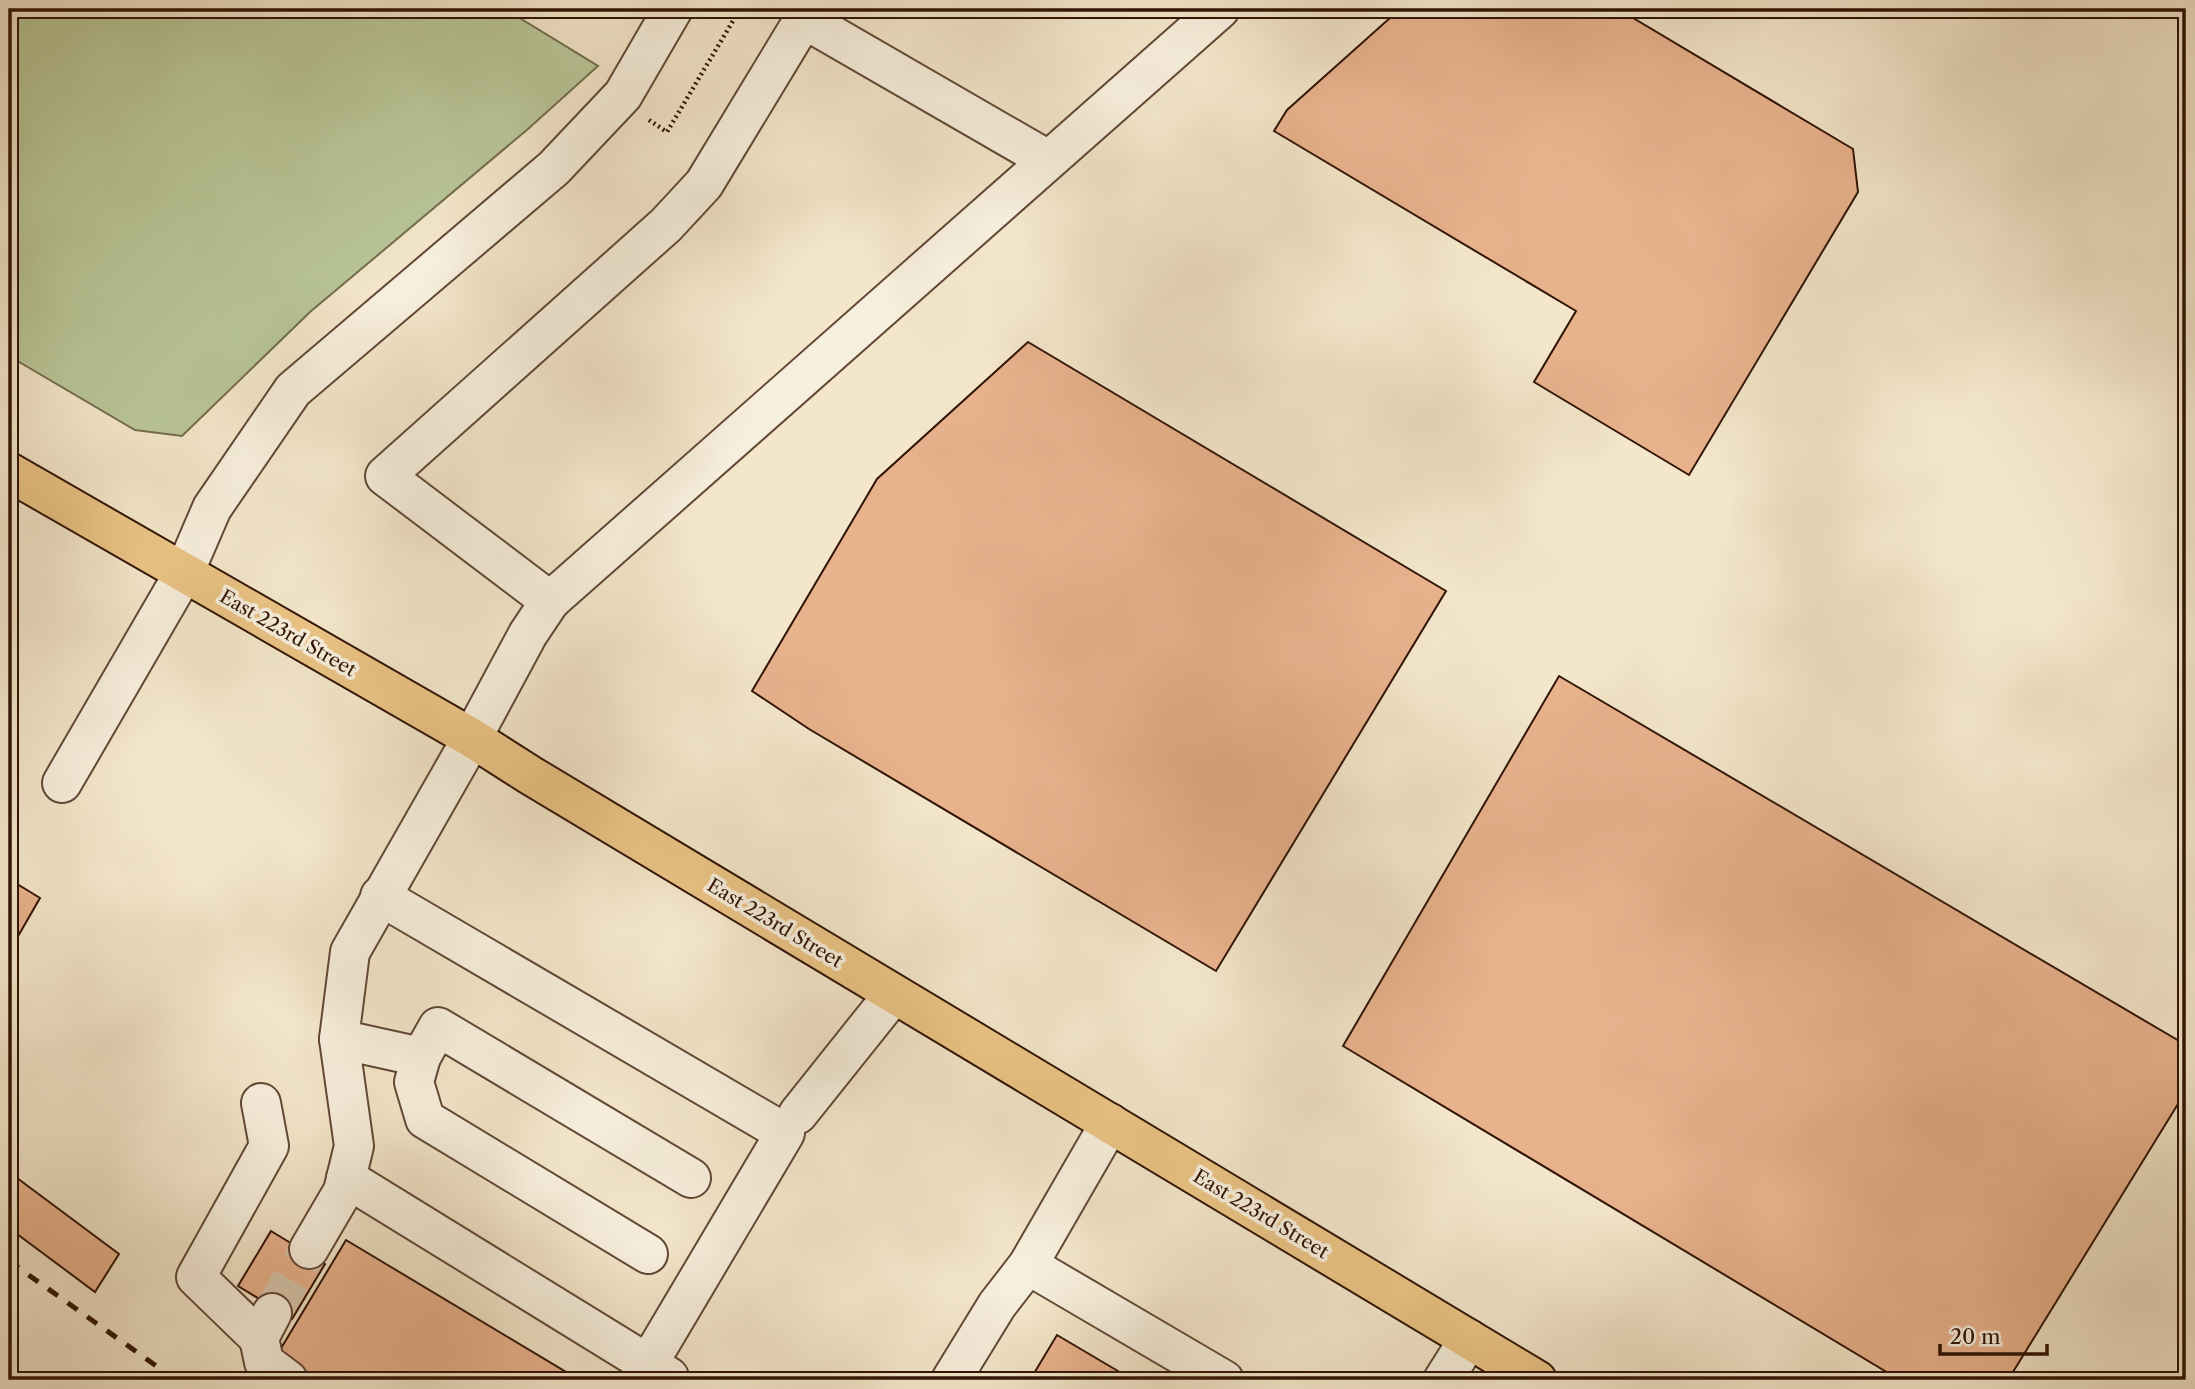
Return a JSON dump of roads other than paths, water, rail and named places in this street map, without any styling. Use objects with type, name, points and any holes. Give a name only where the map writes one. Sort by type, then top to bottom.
[{"type":"main road","name":"East 223rd Street","points":[[9,472],[472,738],[893,995],[1537,1380]]},
{"type":"lane","points":[[62,783],[184,573],[212,508],[293,390],[554,169],[623,95],[673,9]]},
{"type":"lane","points":[[309,1249],[343,1191],[354,1146],[339,1039],[351,952],[528,634],[550,601],[1220,9]]},
{"type":"lane","points":[[550,601],[385,476],[666,225],[704,184],[807,14],[1048,160]]},
{"type":"lane","points":[[380,896],[791,1123]]},
{"type":"lane","points":[[346,1178],[658,1372],[791,1123],[893,995]]},
{"type":"lane","points":[[648,1254],[425,1119],[414,1082],[421,1057],[438,1027],[691,1178]]},
{"type":"lane","points":[[339,1039],[421,1057]]},
{"type":"lane","points":[[261,1103],[269,1146],[196,1277],[266,1326],[264,1362],[288,1380]]},
{"type":"lane","points":[[951,1380],[997,1305],[1028,1265],[1110,1123]]},
{"type":"lane","points":[[1028,1265],[1224,1380]]},
{"type":"lane","points":[[1443,1380],[1469,1339]]},
{"type":"tunnel","points":[[272,1313],[309,1249]]},
{"type":"railway","points":[[9,1261],[176,1380]]}]
